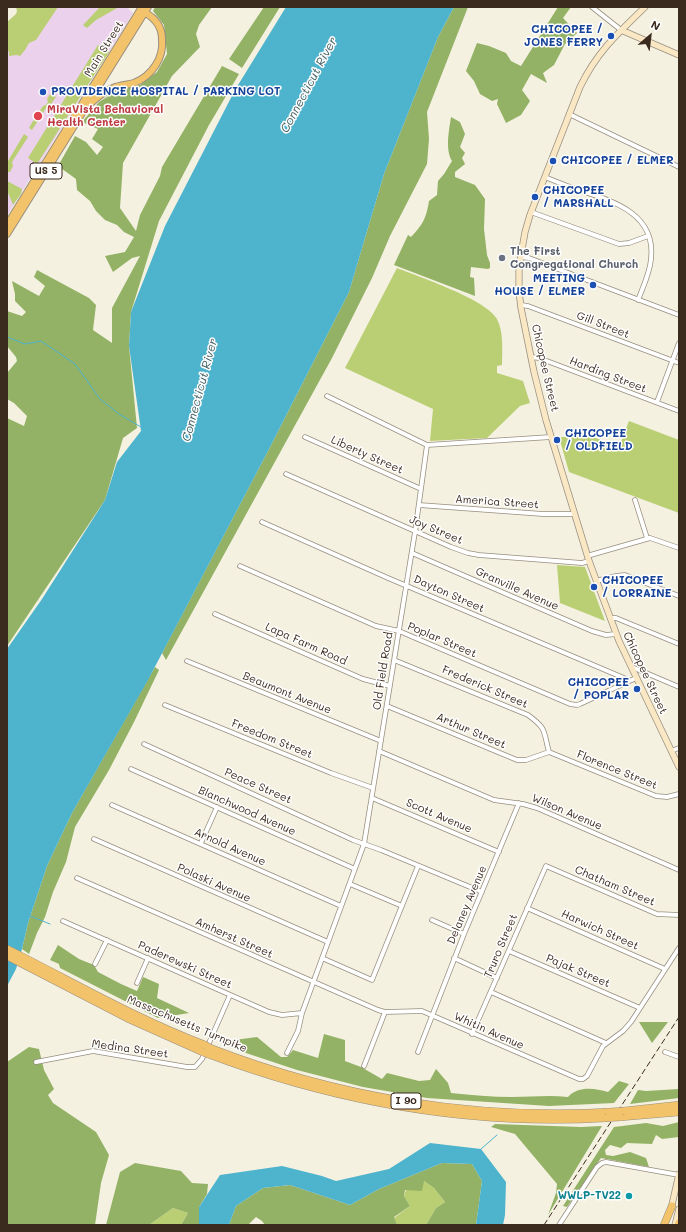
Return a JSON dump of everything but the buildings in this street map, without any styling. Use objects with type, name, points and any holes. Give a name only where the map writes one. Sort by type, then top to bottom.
[{"type":"highway","name":"Massachusetts Turnpike","points":[[7,949],[140,1024],[266,1075],[304,1086],[373,1102],[418,1110],[506,1118],[556,1120],[622,1114],[679,1112]]},
{"type":"highway","name":"Massachusetts Turnpike","points":[[7,956],[55,977]]},
{"type":"highway","name":"Massachusetts Turnpike","points":[[622,1114],[679,1105]]},
{"type":"highway","points":[[664,1225],[676,1207]]},
{"type":"main road","name":"Chicopee Street","points":[[645,7],[608,44],[594,62],[580,87],[531,212],[520,257],[519,283],[521,304],[531,357],[551,437],[588,559],[616,634],[679,767]]},
{"type":"main road","points":[[84,109],[107,91],[118,86],[134,83],[145,77],[156,64],[162,49],[161,32],[156,21],[142,9]]},
{"type":"main road","name":"Main Street","points":[[7,234],[84,109],[142,9]]},
{"type":"main road","name":"Main Street","points":[[7,225],[142,9]]},
{"type":"main road","points":[[621,30],[679,56]]},
{"type":"main road","points":[[678,1224],[676,1207],[679,1175]]},
{"type":"main road","points":[[668,1225],[676,1207]]},
{"type":"street","points":[[592,7],[621,30]]},
{"type":"street","points":[[569,114],[679,167]]},
{"type":"street","points":[[544,177],[622,206],[636,216],[644,227],[652,250],[651,263],[638,300]]},
{"type":"street","points":[[531,212],[619,244],[629,243],[648,236]]},
{"type":"street","points":[[520,257],[529,258],[679,315]]},
{"type":"street","name":"Gill Street","points":[[521,304],[679,363]]},
{"type":"street","points":[[656,402],[679,343]]},
{"type":"street","name":"Harding Street","points":[[531,357],[538,358],[679,411]]},
{"type":"street","points":[[327,396],[427,445],[551,437]]},
{"type":"street","name":"Liberty Street","points":[[305,437],[421,489]]},
{"type":"street","name":"Old Field Road","points":[[287,1053],[298,1031],[302,1013],[364,844],[412,553],[427,445]]},
{"type":"street","name":"Joy Street","points":[[286,474],[415,532],[459,550],[479,555],[582,563],[588,559],[647,538]]},
{"type":"street","points":[[635,500],[647,538],[655,539],[679,548]]},
{"type":"street","name":"America Street","points":[[419,505],[543,514],[574,514]]},
{"type":"street","name":"Dayton Street","points":[[262,522],[624,678],[627,682]]},
{"type":"street","name":"Granville Avenue","points":[[412,553],[592,631],[606,635],[616,634]]},
{"type":"street","name":"Poplar Street","points":[[240,566],[376,626],[399,631],[572,704],[580,704],[636,678]]},
{"type":"street","points":[[596,581],[625,575],[679,596]]},
{"type":"street","name":"Lapa Farm Road","points":[[215,614],[363,679],[390,686]]},
{"type":"street","points":[[610,618],[616,618],[679,644]]},
{"type":"street","name":"Frederick Street","points":[[394,660],[528,714],[543,728],[549,752]]},
{"type":"street","name":"Beaumont Avenue","points":[[188,661],[381,741]]},
{"type":"street","points":[[631,667],[679,687]]},
{"type":"street","name":"Freedom Street","points":[[165,705],[331,773],[374,788]]},
{"type":"street","name":"Arthur Street","points":[[387,706],[517,760],[526,760],[549,752]]},
{"type":"street","name":"Peace Street","points":[[144,744],[364,844],[482,892]]},
{"type":"street","points":[[671,751],[679,748]]},
{"type":"street","name":"Wilson Avenue","points":[[379,751],[494,800],[519,803],[537,808],[679,870]]},
{"type":"street","name":"Florence Street","points":[[549,752],[656,796],[667,797],[679,794]]},
{"type":"street","name":"Blanchwood Avenue","points":[[131,769],[355,869]]},
{"type":"street","name":"Scott Avenue","points":[[372,798],[499,852]]},
{"type":"street","name":"Delaney Avenue","points":[[418,1052],[454,958],[519,803]]},
{"type":"street","name":"Arnold Avenue","points":[[112,805],[341,906]]},
{"type":"street","points":[[201,843],[217,807]]},
{"type":"street","name":"Polaski Avenue","points":[[94,839],[328,942]]},
{"type":"street","points":[[322,958],[372,980],[418,866]]},
{"type":"street","name":"Truro Street","points":[[472,1034],[546,866]]},
{"type":"street","name":"Chatham Street","points":[[546,866],[657,914],[679,915]]},
{"type":"street","name":"Amherst Street","points":[[77,878],[378,1010],[386,1012]]},
{"type":"street","points":[[350,884],[402,906]]},
{"type":"street","name":"Harwich Street","points":[[527,908],[665,969]]},
{"type":"street","points":[[432,920],[464,934]]},
{"type":"street","name":"Paderewski Street","points":[[63,921],[269,1012],[282,1015],[302,1013]]},
{"type":"street","points":[[95,964],[107,940]]},
{"type":"street","points":[[491,992],[606,1043],[625,1029],[679,948]]},
{"type":"street","name":"Pajak Street","points":[[509,951],[640,1008]]},
{"type":"street","points":[[137,983],[148,958]]},
{"type":"street","points":[[454,958],[497,978]]},
{"type":"street","name":"Medina Street","points":[[36,1062],[93,1051],[187,1067],[197,1066],[202,1059],[230,995]]},
{"type":"street","name":"Whitin Avenue","points":[[386,1012],[422,1011],[574,1078],[583,1079],[588,1074],[601,1049],[606,1043]]},
{"type":"street","points":[[364,1066],[386,1012]]},
{"type":"street","points":[[665,1052],[679,1057]]},
{"type":"street","points":[[559,1225],[594,1171],[602,1163],[679,1175]]},
{"type":"shaded area","name":"MiraVista Behavioral Health Center","points":[[24,7],[127,7],[133,13],[7,216],[7,32]]},
{"type":"green space","points":[[16,7],[58,7],[36,40],[29,43],[20,56],[9,56],[7,49],[7,22],[16,14]]},
{"type":"green space","points":[[100,7],[119,7],[96,20],[87,28],[83,25]]},
{"type":"green space","points":[[155,7],[212,7],[199,25],[196,34],[200,47],[172,76],[123,163],[120,208],[136,231],[140,215],[160,176],[162,167],[222,66],[239,74],[209,125],[159,221],[131,312],[129,346],[137,428],[123,438],[105,500],[7,646],[7,418],[24,426],[27,416],[14,403],[7,399],[7,373],[17,361],[16,357],[7,346],[7,311],[22,316],[26,312],[15,301],[12,281],[39,296],[45,286],[34,277],[37,270],[89,298],[96,305],[93,330],[112,343],[112,308],[140,256],[132,258],[113,272],[105,256],[125,252],[134,237],[124,232],[117,225],[105,220],[96,211],[90,201],[77,190],[76,179],[58,166],[75,136],[86,142],[97,155],[103,147],[92,139],[98,129],[82,122],[99,102],[118,90],[140,85],[157,72],[167,54],[164,25],[153,11]]},
{"type":"green space","points":[[264,7],[280,7],[242,68],[229,59]]},
{"type":"green space","points":[[454,7],[468,7],[427,112],[429,139],[427,164],[390,236],[372,278],[332,358],[166,660],[162,653],[268,451],[349,292],[384,174],[438,37]]},
{"type":"green space","points":[[558,7],[571,7],[563,18],[577,33],[565,44],[554,65],[543,73],[547,83],[531,74],[522,90],[530,101],[521,115],[506,123],[497,104],[498,99],[492,101],[480,94],[474,81],[466,71],[477,43],[506,53],[511,61],[521,66]]},
{"type":"green space","points":[[98,45],[109,52],[37,164],[28,158]]},
{"type":"green space","points":[[50,94],[56,97],[48,108],[46,108],[32,130],[29,128],[30,126],[43,106],[48,102],[47,99]]},
{"type":"green space","points":[[451,117],[460,122],[465,134],[460,147],[465,153],[462,158],[465,164],[455,172],[455,177],[475,185],[485,199],[484,229],[490,268],[471,267],[470,277],[474,278],[475,296],[394,265],[408,235],[411,237],[423,221],[427,212],[429,201],[437,195],[438,181],[452,161],[448,145]]},
{"type":"green space","points":[[24,134],[28,137],[12,162],[13,166],[10,172],[7,172],[8,161]]},
{"type":"green space","points":[[7,181],[22,189],[21,194],[13,205],[7,190]]},
{"type":"green space","points":[[397,268],[466,296],[490,311],[497,319],[502,336],[502,365],[497,366],[497,373],[523,381],[530,403],[520,406],[487,438],[430,441],[433,409],[345,368]]},
{"type":"green space","points":[[629,421],[679,440],[679,513],[569,472],[559,437],[593,437],[619,447]]},
{"type":"green space","points":[[557,565],[585,567],[605,621],[560,603]]},
{"type":"green space","points":[[155,667],[159,670],[134,722],[109,770],[75,827],[66,862],[29,954],[22,949],[28,923],[47,866],[72,813]]},
{"type":"green space","points":[[58,945],[79,959],[94,965],[98,972],[137,991],[143,977],[159,984],[157,998],[189,1013],[158,1018],[60,968],[59,964],[50,960]]},
{"type":"green space","points":[[639,1022],[668,1022],[652,1043]]},
{"type":"green space","points":[[324,1034],[345,1040],[345,1061],[361,1067],[382,1079],[387,1073],[419,1081],[430,1080],[436,1069],[448,1083],[451,1093],[497,1097],[568,1097],[576,1091],[586,1089],[608,1092],[619,1081],[629,1084],[614,1103],[549,1106],[427,1098],[363,1087],[297,1070],[246,1053],[219,1042],[257,1037],[281,1057],[287,1057],[293,1050],[318,1058]]},
{"type":"green space","points":[[29,1047],[39,1049],[44,1070],[54,1089],[48,1095],[53,1103],[96,1132],[109,1155],[101,1183],[95,1225],[7,1225],[7,1062]]},
{"type":"green space","points":[[679,1089],[679,1098],[630,1104],[638,1090]]},
{"type":"green space","points":[[679,1122],[679,1137],[662,1139],[656,1135],[652,1144],[627,1143],[621,1148],[610,1145],[605,1150],[606,1155],[613,1156],[630,1152],[646,1158],[649,1167],[601,1158],[567,1207],[563,1206],[614,1127],[646,1123],[663,1126]]},
{"type":"green space","points":[[495,1124],[581,1127],[602,1126],[548,1215],[556,1193],[557,1184],[515,1134],[491,1127]]},
{"type":"green space","points":[[135,1163],[181,1171],[192,1183],[208,1184],[207,1194],[199,1207],[199,1225],[181,1225],[188,1213],[173,1208],[149,1225],[106,1225],[120,1172]]},
{"type":"green space","points":[[442,1163],[472,1164],[482,1181],[476,1225],[426,1225],[436,1208],[445,1202],[434,1188],[424,1181],[422,1191],[405,1190],[404,1196],[410,1206],[394,1217],[397,1225],[265,1225],[256,1217],[248,1225],[229,1225],[236,1206],[263,1188],[290,1185],[350,1205],[379,1189]]},
{"type":"green space","points":[[424,1181],[434,1188],[445,1202],[436,1208],[426,1225],[397,1225],[394,1218],[410,1206],[404,1196],[406,1190]]},
{"type":"green space","points":[[173,1208],[188,1213],[181,1225],[149,1225]]},
{"type":"water","name":"Connecticut River","points":[[286,7],[454,7],[438,37],[384,174],[349,292],[268,451],[148,680],[72,813],[47,866],[28,923],[16,969],[7,986],[7,649],[42,599],[105,500],[117,462],[141,431],[129,346],[131,312],[165,226],[235,90]]},
{"type":"water","points":[[430,1143],[481,1149],[506,1182],[505,1215],[503,1225],[476,1225],[482,1181],[472,1164],[442,1163],[379,1189],[350,1205],[290,1185],[263,1188],[236,1206],[229,1225],[199,1225],[199,1207],[220,1175],[282,1166],[336,1181],[389,1169]]},
{"type":"waterway","points":[[7,337],[25,344],[41,341],[75,364],[100,399],[119,414],[141,427]]},
{"type":"waterway","points":[[30,916],[50,924]]},
{"type":"waterway","points":[[481,1149],[497,1135]]},
{"type":"railway","points":[[544,1225],[679,1017]]},
{"type":"place","name":"CHICOPEE / JONES FERRY","points":[[611,36]]},
{"type":"place","name":"PROVIDENCE HOSPITAL / PARKING LOT","points":[[43,92]]},
{"type":"place","name":"MiraVista Behavioral Health Center","points":[[38,116]]},
{"type":"place","name":"CHICOPEE / ELMER","points":[[553,161]]},
{"type":"place","name":"CHICOPEE / MARSHALL","points":[[535,197]]},
{"type":"place","name":"The First Congregational Church","points":[[502,258]]},
{"type":"place","name":"MEETING HOUSE / ELMER","points":[[593,285]]},
{"type":"place","name":"CHICOPEE / OLDFIELD","points":[[557,440]]},
{"type":"place","name":"CHICOPEE / LORRAINE","points":[[594,587]]},
{"type":"place","name":"CHICOPEE / POPLAR","points":[[637,689]]},
{"type":"place","name":"WWLP-TV22","points":[[629,1196]]}]
